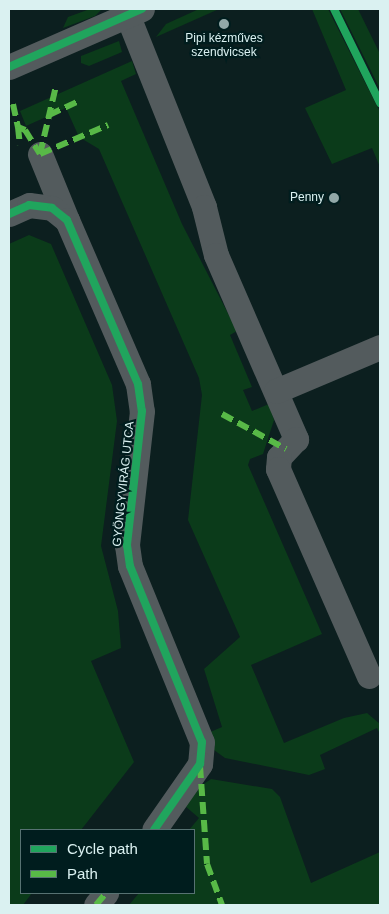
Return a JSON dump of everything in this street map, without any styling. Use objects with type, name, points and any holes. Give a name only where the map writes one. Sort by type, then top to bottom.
[{"type":"street","points":[[9,67],[132,11],[204,207],[216,255],[296,439],[279,457],[278,469],[369,676]]},
{"type":"street","name":"GYÖNGYVIRÁG UTCA","points":[[40,154],[138,384],[142,411],[127,545],[130,566],[202,742],[200,764],[155,829]]},
{"type":"street","points":[[9,214],[29,205],[52,208],[67,220]]},
{"type":"street","points":[[276,391],[380,347]]},
{"type":"street","points":[[96,905],[105,894]]},
{"type":"green space","points":[[90,9],[102,9],[95,16],[63,28],[68,17]]},
{"type":"green space","points":[[199,9],[219,9],[156,37],[166,24]]},
{"type":"green space","points":[[312,9],[328,9],[380,112],[380,167],[372,148],[332,164],[305,108],[346,90]]},
{"type":"green space","points":[[340,9],[358,9],[380,54],[380,89]]},
{"type":"green space","points":[[119,41],[122,52],[89,66],[81,63],[81,56]]},
{"type":"green space","points":[[132,61],[136,74],[121,81],[182,224],[237,331],[230,335],[252,387],[243,390],[252,411],[269,404],[274,420],[263,454],[250,459],[248,465],[322,634],[251,665],[284,743],[344,718],[367,713],[380,724],[380,734],[377,728],[320,755],[325,769],[309,775],[225,758],[214,750],[208,733],[222,727],[204,669],[240,637],[188,520],[202,395],[199,378],[99,149],[79,137],[66,108],[26,126],[20,111]]},
{"type":"green space","points":[[29,235],[51,244],[112,385],[117,421],[101,546],[118,611],[121,648],[91,661],[134,762],[82,829],[20,829],[20,894],[31,894],[23,905],[9,905],[9,244]]},
{"type":"green space","points":[[211,779],[272,789],[280,797],[311,883],[380,852],[380,905],[129,905],[138,894],[195,894],[195,829],[190,829],[199,818],[185,806],[198,788]]},
{"type":"marked path","points":[[40,154],[56,86]]},
{"type":"marked path","points":[[49,115],[77,102]]},
{"type":"marked path","points":[[13,104],[18,127],[25,130],[40,154]]},
{"type":"marked path","points":[[40,154],[108,125]]},
{"type":"marked path","points":[[18,127],[20,145]]},
{"type":"marked path","points":[[222,414],[286,449]]},
{"type":"marked path","points":[[200,766],[207,864],[222,905]]},
{"type":"marked path","points":[[96,905],[105,894]]},
{"type":"cycle path","points":[[9,67],[142,9]]},
{"type":"cycle path","points":[[334,9],[380,103]]},
{"type":"cycle path","points":[[9,214],[29,205],[52,208],[67,220],[138,384],[142,411],[127,545],[130,566],[202,742],[200,764],[155,829]]},
{"type":"place","name":"Pipi kézműves szendvicsek","points":[[224,24]]},
{"type":"place","name":"Penny","points":[[334,198]]}]
